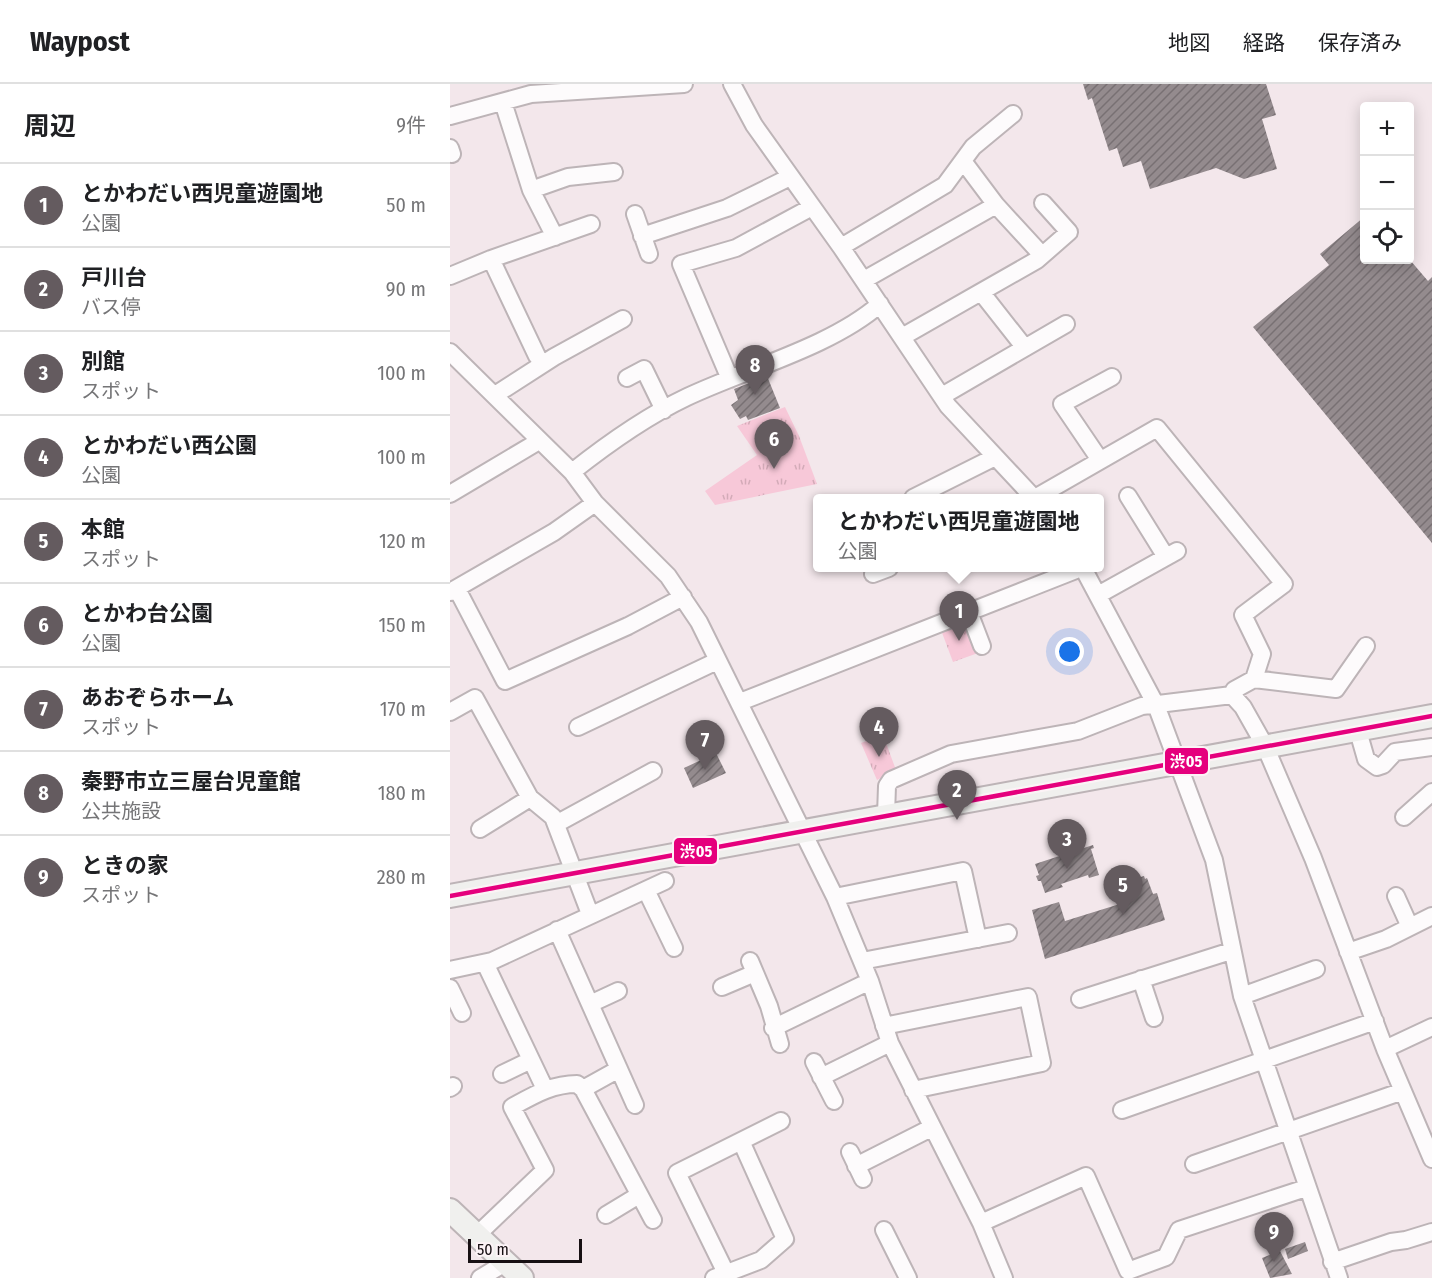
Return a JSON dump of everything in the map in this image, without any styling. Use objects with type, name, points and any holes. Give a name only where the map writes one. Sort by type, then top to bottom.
[{"type":"street","points":[[450,116],[531,94],[684,84]]},
{"type":"street","points":[[732,84],[754,125],[864,280],[942,396],[1030,494]]},
{"type":"street","points":[[503,102],[531,190],[555,237]]},
{"type":"street","points":[[841,247],[945,185],[974,147],[1013,114]]},
{"type":"street","points":[[963,161],[996,205],[1041,254]]},
{"type":"street","points":[[531,190],[568,177],[614,172]]},
{"type":"street","points":[[642,236],[727,208],[790,177]]},
{"type":"street","points":[[902,337],[1037,260],[1041,254],[1074,237],[1043,203]]},
{"type":"street","points":[[864,280],[996,205]]},
{"type":"street","points":[[730,379],[703,322],[681,264],[736,248],[812,207]]},
{"type":"street","points":[[635,214],[649,254]]},
{"type":"street","points":[[450,276],[591,224]]},
{"type":"street","points":[[491,259],[537,356]]},
{"type":"street","points":[[981,292],[1025,348]]},
{"type":"street","points":[[572,472],[664,410],[730,379],[752,372],[865,317],[880,304]]},
{"type":"street","points":[[495,395],[554,357],[623,319]]},
{"type":"street","points":[[942,396],[1066,324]]},
{"type":"street","points":[[450,352],[572,472],[596,503],[668,576],[699,622],[835,897],[870,981],[890,1043],[981,1223],[1004,1278]]},
{"type":"street","points":[[627,378],[644,369],[664,410]]},
{"type":"street","points":[[1100,460],[1062,405],[1112,377]]},
{"type":"street","points":[[1041,494],[1157,428],[1284,584],[1243,615],[1262,654],[1254,679]]},
{"type":"street","points":[[450,494],[539,441]]},
{"type":"street","points":[[924,494],[995,457]]},
{"type":"street","points":[[596,503],[554,532],[453,590],[505,681],[628,626],[683,597]]},
{"type":"street","points":[[1098,595],[1171,554],[1138,503]]},
{"type":"street","points":[[740,702],[1069,572]]},
{"type":"street","points":[[1085,572],[1156,705],[1214,860],[1242,996],[1333,1273],[1432,1232]]},
{"type":"street","points":[[969,612],[982,646]]},
{"type":"street","points":[[1232,695],[1234,690],[1254,679],[1336,688],[1366,646]]},
{"type":"street","points":[[578,727],[717,661]]},
{"type":"street","points":[[886,815],[887,786],[891,780],[951,754],[1078,731],[1142,706],[1222,694],[1232,695],[1243,707],[1265,746],[1313,858],[1385,1048],[1432,1159]]},
{"type":"street","points":[[450,712],[475,698],[530,798],[553,817],[590,914]]},
{"type":"street","points":[[450,896],[1432,716]]},
{"type":"street","points":[[1358,731],[1366,759],[1377,767],[1383,765],[1395,752],[1432,747]]},
{"type":"street","points":[[556,824],[653,771]]},
{"type":"street","points":[[1404,817],[1432,792]]},
{"type":"street","points":[[480,829],[530,798]]},
{"type":"street","points":[[835,897],[963,871],[978,939]]},
{"type":"street","points":[[450,970],[485,963],[665,881]]},
{"type":"street","points":[[646,890],[674,948]]},
{"type":"street","points":[[1396,896],[1410,927]]},
{"type":"street","points":[[1348,952],[1432,916]]},
{"type":"street","points":[[556,930],[635,1105]]},
{"type":"street","points":[[862,961],[1008,933]]},
{"type":"street","points":[[1080,999],[1231,951]]},
{"type":"street","points":[[485,963],[527,1040],[531,1060],[545,1089]]},
{"type":"street","points":[[722,987],[752,967],[769,1006],[780,1044]]},
{"type":"street","points":[[1242,996],[1316,969]]},
{"type":"street","points":[[1141,979],[1154,1018]]},
{"type":"street","points":[[774,1028],[870,981]]},
{"type":"street","points":[[450,988],[462,1012]]},
{"type":"street","points":[[590,1004],[618,991]]},
{"type":"street","points":[[884,1026],[1028,997],[1042,1063],[913,1090]]},
{"type":"street","points":[[1122,1110],[1375,1022]]},
{"type":"street","points":[[1385,1048],[1432,1027]]},
{"type":"street","points":[[834,1101],[817,1069],[890,1043]]},
{"type":"street","points":[[502,1074],[531,1060]]},
{"type":"street","points":[[583,1089],[619,1069]]},
{"type":"street","points":[[476,1236],[549,1176],[512,1107],[545,1089],[577,1084],[583,1089],[653,1220]]},
{"type":"street","points":[[1194,1164],[1403,1091]]},
{"type":"street","points":[[741,1141],[785,1239],[761,1260],[720,1275],[677,1173],[741,1141],[781,1121]]},
{"type":"street","points":[[856,1166],[931,1128]]},
{"type":"street","points":[[981,1223],[1086,1176],[1129,1274],[1166,1257],[1179,1230],[1306,1188]]},
{"type":"street","points":[[606,1215],[639,1195]]},
{"type":"street","points":[[450,1210],[522,1278]]},
{"type":"street","points":[[884,1230],[908,1278]]},
{"type":"street","points":[[480,1278],[505,1263]]},
{"type":"green space","points":[[785,407],[817,484],[715,505],[705,491],[757,455],[737,426]]},
{"type":"green space","points":[[961,622],[967,625],[978,653],[953,662],[941,630]]},
{"type":"green space","points":[[883,735],[896,770],[877,780],[861,743]]},
{"type":"building","points":[[1083,84],[1266,84],[1276,115],[1262,119],[1277,169],[1244,179],[1216,168],[1150,189],[1141,161],[1123,167],[1117,148],[1109,151],[1092,98],[1088,100]]},
{"type":"building","points":[[1360,220],[1360,264],[1413,264],[1428,281],[1432,277],[1432,543],[1253,327],[1329,265],[1320,254]]},
{"type":"building","points":[[767,376],[780,408],[748,420],[746,416],[740,419],[731,405],[738,400],[734,389]]},
{"type":"building","points":[[716,753],[726,773],[693,788],[684,768]]},
{"type":"building","points":[[1093,845],[1094,848],[1091,849],[1099,875],[1089,878],[1088,875],[1061,884],[1063,887],[1045,893],[1041,881],[1038,881],[1036,876],[1039,875],[1035,864]]},
{"type":"building","points":[[1144,876],[1153,894],[1157,893],[1165,920],[1045,959],[1032,910],[1059,902],[1065,921],[1123,903],[1117,884]]},
{"type":"building","points":[[1305,1242],[1308,1251],[1288,1259],[1285,1249]]},
{"type":"building","points":[[1280,1251],[1292,1274],[1270,1278],[1262,1258]]},
{"type":"transit line","name":"渋05","points":[[450,896],[1432,716]]},
{"type":"place","name":"秦野市立三屋台児童館","points":[[755,395]]},
{"type":"place","name":"とかわ台公園","points":[[774,469]]},
{"type":"place","name":"とかわだい西児童遊園地","points":[[959,641]]},
{"type":"place","name":"とかわだい西公園","points":[[879,757]]},
{"type":"place","name":"あおぞらホーム","points":[[705,770]]},
{"type":"place","name":"戸川台","points":[[957,820]]},
{"type":"place","name":"別館","points":[[1067,869]]},
{"type":"place","name":"本館","points":[[1123,915]]},
{"type":"place","name":"ときの家","points":[[1274,1262]]}]
